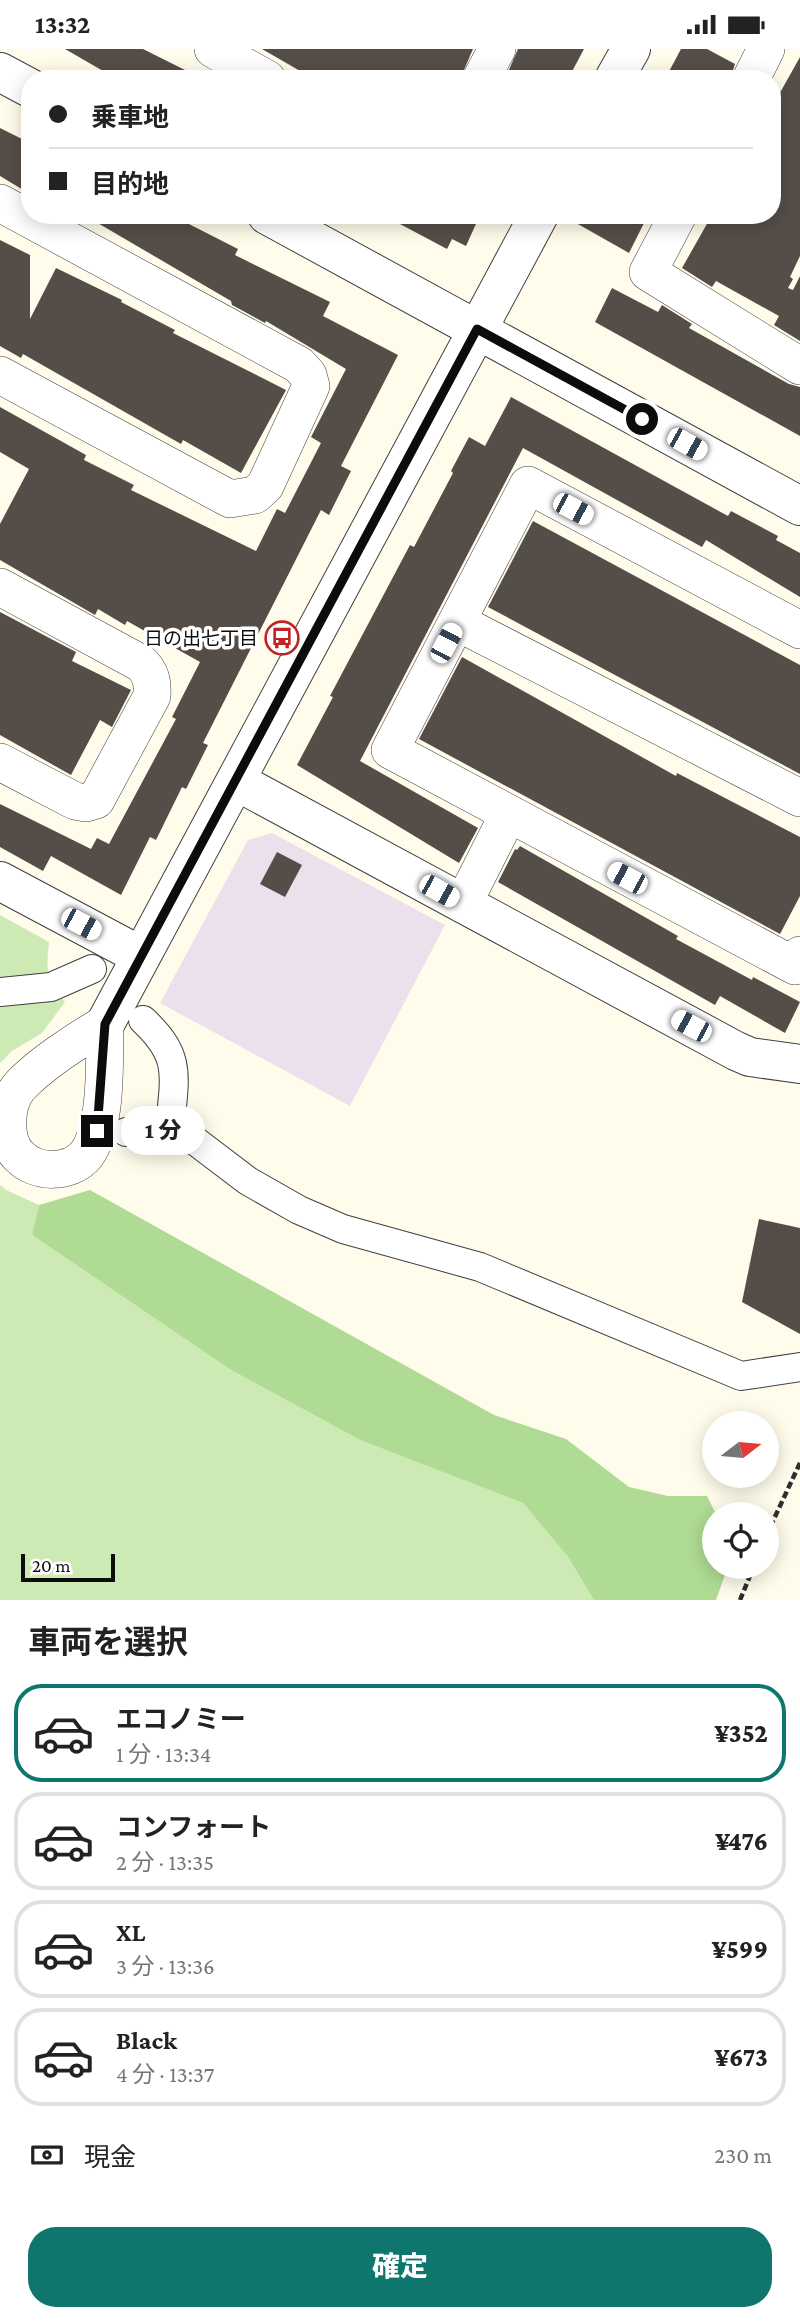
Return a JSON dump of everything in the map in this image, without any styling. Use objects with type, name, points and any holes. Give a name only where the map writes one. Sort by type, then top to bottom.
[{"type":"street","points":[[213,49],[251,70]]},
{"type":"street","points":[[486,70],[497,49]]},
{"type":"street","points":[[619,70],[631,49]]},
{"type":"street","points":[[756,70],[766,49]]},
{"type":"street","points":[[0,72],[21,83]]},
{"type":"street","points":[[0,203],[21,214]]},
{"type":"street","points":[[0,375],[230,499],[255,495],[265,486],[312,386],[308,375],[299,365],[39,224]]},
{"type":"street","points":[[284,224],[800,506]]},
{"type":"street","points":[[105,1024],[534,224]]},
{"type":"street","points":[[673,224],[648,272],[800,366]]},
{"type":"street","points":[[800,630],[528,485],[390,750],[795,966],[800,955]]},
{"type":"street","points":[[0,587],[142,664],[150,673],[153,685],[152,696],[96,800],[86,803],[75,801],[0,762]]},
{"type":"street","points":[[457,622],[800,797]]},
{"type":"street","points":[[236,781],[736,1051],[750,1057],[800,1064]]},
{"type":"street","points":[[463,905],[508,815]]},
{"type":"street","points":[[0,881],[141,956]]},
{"type":"street","points":[[0,992],[51,987],[92,969]]},
{"type":"street","points":[[143,1020],[162,1038],[175,1072],[171,1116],[186,1134],[248,1181],[299,1210],[342,1229],[480,1267],[741,1375],[800,1367]]},
{"type":"street","points":[[126,1132],[154,1125],[171,1116]]},
{"type":"path","points":[[779,1508],[800,1463]]},
{"type":"path","points":[[740,1600],[749,1579]]},
{"type":"shaded area","points":[[272,833],[445,925],[350,1106],[160,1003],[248,840]]},
{"type":"green space","points":[[0,915],[49,942],[49,974],[54,988],[65,1002],[42,1033],[12,1051],[0,1063]]},
{"type":"green space","points":[[0,1185],[39,1205],[32,1235],[231,1370],[360,1440],[523,1503],[568,1557],[594,1600],[0,1600]]},
{"type":"green space","points":[[90,1190],[494,1415],[566,1439],[629,1487],[668,1496],[707,1496],[710,1502],[702,1502],[702,1579],[724,1579],[716,1600],[594,1600],[568,1557],[523,1503],[360,1440],[231,1370],[32,1235],[39,1205]]},
{"type":"building","points":[[65,49],[143,49],[185,70],[101,70]]},
{"type":"building","points":[[262,49],[473,49],[464,70],[298,70]]},
{"type":"building","points":[[518,49],[584,49],[573,70],[509,70]]},
{"type":"building","points":[[681,49],[707,49],[735,64],[733,70],[670,70]]},
{"type":"building","points":[[800,57],[800,256],[788,288],[793,290],[800,276],[800,341],[774,325],[779,316],[716,281],[712,287],[682,268],[707,224],[781,224],[781,91]]},
{"type":"building","points":[[0,128],[21,138],[21,189],[0,176]]},
{"type":"building","points":[[99,224],[189,224],[238,249],[235,255],[330,302],[323,316],[398,355],[341,466],[351,471],[329,515],[321,510],[203,743],[208,745],[186,789],[182,787],[156,840],[150,837],[121,895],[51,856],[43,871],[0,847],[0,804],[91,849],[97,838],[109,844],[176,719],[172,717],[200,662],[127,621],[125,625],[98,609],[95,615],[0,560],[0,524],[29,469],[0,452],[0,407],[86,455],[84,460],[134,485],[131,490],[256,551],[277,509],[285,513],[321,443],[311,437],[346,369],[266,321],[265,323],[232,305],[231,301]]},
{"type":"building","points":[[400,224],[476,224],[466,246],[452,239],[447,249]]},
{"type":"building","points":[[578,224],[644,224],[629,253]]},
{"type":"building","points":[[0,240],[30,255],[30,319],[56,268],[122,300],[121,302],[175,330],[173,333],[286,390],[241,473],[183,440],[181,444],[23,354],[21,358],[0,346]]},
{"type":"building","points":[[612,288],[658,312],[662,305],[692,324],[689,328],[789,384],[800,387],[800,436],[595,322]]},
{"type":"building","points":[[511,397],[728,516],[731,511],[778,536],[776,540],[800,553],[800,597],[706,540],[702,547],[523,448],[360,761],[478,828],[459,863],[297,765],[333,697],[330,696],[410,545],[414,547],[469,437],[485,446]]},
{"type":"building","points":[[533,521],[800,665],[800,774],[488,607]]},
{"type":"building","points":[[0,612],[76,652],[72,661],[131,690],[112,727],[100,720],[71,775],[0,735]]},
{"type":"building","points":[[462,657],[676,776],[677,773],[800,837],[800,896],[780,934],[419,739]]},
{"type":"building","points":[[520,846],[678,936],[676,939],[752,980],[753,977],[800,1002],[785,1033],[720,996],[715,1005],[498,882],[515,849]]},
{"type":"building","points":[[277,852],[302,865],[285,897],[260,884]]},
{"type":"building","points":[[759,1219],[800,1228],[800,1334],[742,1302]]},
{"type":"place","name":"日の出七丁目","points":[[282,638]]},
{"type":"route","points":[[97,1131],[102,1099],[105,1024],[477,329],[642,419]]}]
